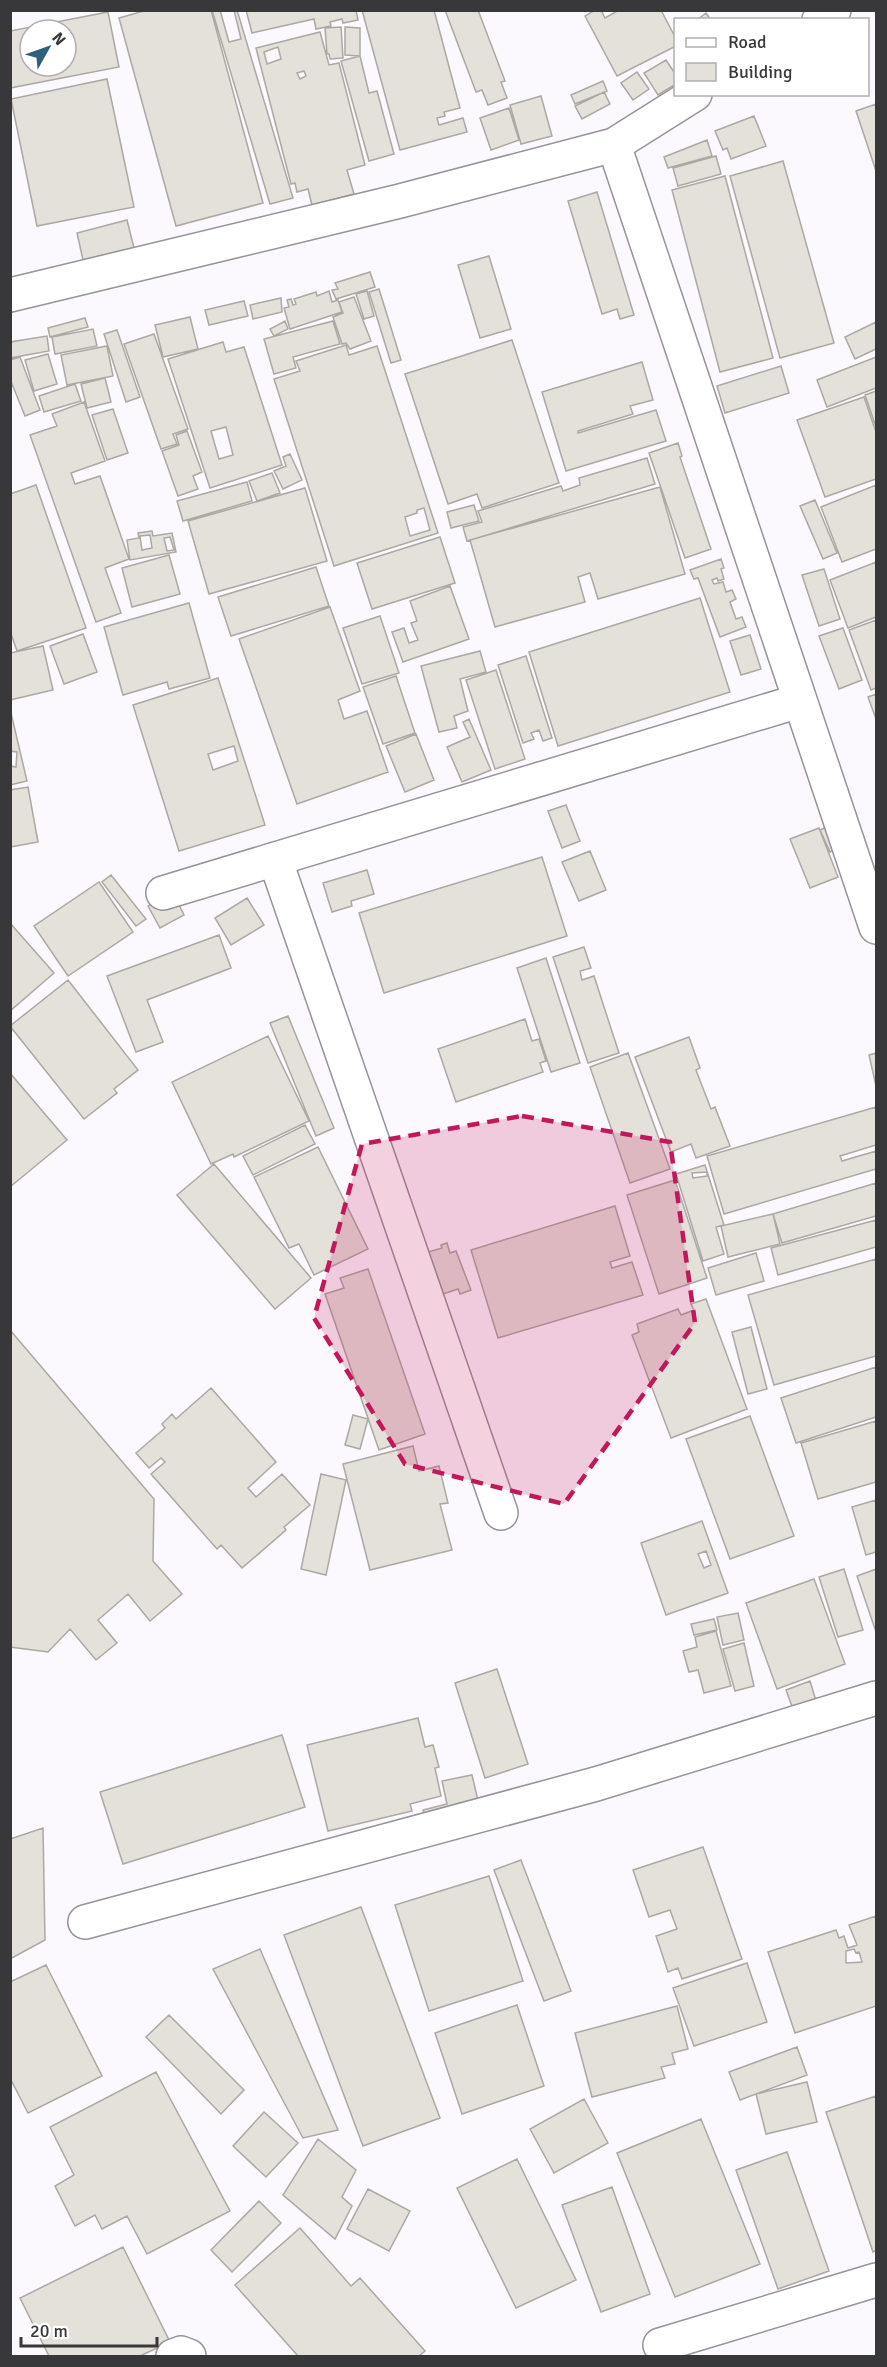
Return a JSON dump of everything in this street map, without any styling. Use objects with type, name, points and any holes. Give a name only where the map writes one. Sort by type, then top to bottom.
[{"type":"street","points":[[10,295],[400,201],[614,145],[692,96]]},
{"type":"street","points":[[614,145],[876,927]]},
{"type":"street","points":[[163,893],[799,701]]},
{"type":"street","points":[[275,859],[501,1513]]},
{"type":"street","points":[[85,1922],[596,1784],[876,1698]]},
{"type":"street","points":[[660,2345],[876,2280]]},
{"type":"street","points":[[173,2356],[181,2353],[189,2356]]},
{"type":"highlighted area","points":[[522,1116],[670,1142],[695,1323],[564,1504],[405,1464],[314,1318],[362,1144]]},
{"type":"building","points":[[147,10],[211,10],[263,203],[176,226],[119,18]]},
{"type":"building","points":[[212,10],[220,10],[229,42],[241,39],[234,10],[237,10],[293,198],[270,204]]},
{"type":"building","points":[[246,10],[356,10],[358,20],[343,23],[342,19],[330,22],[331,26],[316,29],[314,19],[252,33]]},
{"type":"building","points":[[362,10],[434,10],[460,108],[444,112],[445,116],[437,118],[439,125],[463,118],[467,132],[400,150]]},
{"type":"building","points":[[445,10],[478,10],[505,81],[501,82],[507,98],[488,105],[482,90],[476,92]]},
{"type":"building","points":[[595,10],[601,10],[605,18],[619,10],[661,10],[674,35],[674,47],[617,76],[585,16]]},
{"type":"building","points":[[108,12],[119,67],[78,75],[77,18]]},
{"type":"building","points":[[706,13],[710,18],[700,18]]},
{"type":"building","points":[[341,27],[343,58],[330,59],[327,54],[325,28]]},
{"type":"building","points":[[345,27],[360,28],[360,56],[345,55]]},
{"type":"building","points":[[18,29],[18,78],[62,78],[10,88],[10,31]]},
{"type":"building","points":[[320,32],[329,65],[339,63],[365,165],[347,170],[354,194],[312,205],[308,189],[297,192],[295,183],[291,184],[256,48]],"holes":[[[278,47],[281,59],[267,64],[264,52]],[[304,71],[306,76],[300,79],[297,73]]]},
{"type":"building","points":[[360,56],[369,93],[377,91],[394,154],[369,161],[341,61]]},
{"type":"building","points":[[666,60],[674,72],[674,85],[658,95],[644,73]]},
{"type":"building","points":[[637,72],[649,89],[633,100],[621,83]]},
{"type":"building","points":[[107,79],[134,207],[37,226],[11,99]]},
{"type":"building","points":[[603,81],[607,91],[575,104],[571,95]]},
{"type":"building","points":[[604,92],[610,104],[582,119],[575,106]]},
{"type":"building","points":[[541,96],[552,136],[521,144],[510,105]]},
{"type":"building","points":[[876,104],[876,171],[856,111]]},
{"type":"building","points":[[509,108],[519,140],[491,150],[480,118]]},
{"type":"building","points":[[754,116],[766,146],[731,159],[727,148],[723,150],[715,131]]},
{"type":"building","points":[[707,140],[712,156],[668,168],[664,157]]},
{"type":"building","points":[[716,156],[721,174],[678,186],[673,168]]},
{"type":"building","points":[[783,161],[834,343],[780,358],[730,176]]},
{"type":"building","points":[[725,176],[773,358],[720,372],[672,190]]},
{"type":"building","points":[[597,192],[634,315],[620,319],[617,309],[602,314],[568,201]]},
{"type":"building","points":[[127,220],[134,248],[83,260],[77,233]]},
{"type":"building","points":[[489,256],[511,329],[480,338],[458,265]]},
{"type":"building","points":[[370,272],[375,287],[336,299],[332,290],[338,289],[335,283]]},
{"type":"building","points":[[379,289],[401,360],[391,363],[369,292]]},
{"type":"building","points":[[329,291],[332,302],[338,300],[342,312],[290,329],[284,308],[289,307],[287,300],[291,299],[293,305],[296,304],[294,299],[316,292],[317,296]]},
{"type":"building","points":[[367,291],[374,316],[364,319],[356,294]]},
{"type":"building","points":[[354,297],[371,341],[350,349],[346,343],[342,344],[333,317],[343,313],[339,302]]},
{"type":"building","points":[[281,298],[282,312],[253,319],[250,305]]},
{"type":"building","points":[[244,301],[248,316],[209,325],[205,310]]},
{"type":"building","points":[[190,317],[198,349],[163,357],[155,325]]},
{"type":"building","points":[[85,318],[88,327],[50,337],[48,328]]},
{"type":"building","points":[[285,321],[288,329],[274,336],[270,329]]},
{"type":"building","points":[[333,321],[340,344],[293,357],[296,368],[274,374],[264,339]]},
{"type":"building","points":[[876,322],[876,349],[855,359],[845,337]]},
{"type":"building","points":[[93,329],[97,346],[55,354],[52,337]]},
{"type":"building","points":[[117,330],[140,397],[126,402],[104,334]]},
{"type":"building","points":[[154,334],[188,429],[173,434],[177,444],[161,449],[124,344]]},
{"type":"building","points":[[47,336],[49,351],[10,358],[10,342]]},
{"type":"building","points":[[512,340],[559,483],[482,508],[477,494],[448,504],[405,374]]},
{"type":"building","points":[[223,342],[226,352],[244,347],[282,465],[210,488],[168,359]],"holes":[[[226,427],[233,455],[219,459],[211,431]]]},
{"type":"building","points":[[346,345],[349,355],[377,346],[438,533],[334,566],[274,379],[300,371],[296,361]],"holes":[[[424,508],[430,530],[410,536],[405,517]]]},
{"type":"building","points":[[107,346],[113,376],[67,385],[61,355]]},
{"type":"building","points":[[48,354],[57,384],[34,391],[25,360]]},
{"type":"building","points":[[20,357],[40,410],[25,416],[10,379],[10,360]]},
{"type":"building","points":[[876,357],[876,388],[827,407],[817,380]]},
{"type":"building","points":[[642,362],[653,400],[630,406],[633,414],[578,431],[578,433],[656,410],[666,441],[566,471],[542,392]]},
{"type":"building","points":[[781,366],[789,393],[725,413],[717,386]]},
{"type":"building","points":[[105,378],[111,402],[87,408],[81,384]]},
{"type":"building","points":[[75,384],[81,401],[44,412],[39,396]]},
{"type":"building","points":[[876,391],[876,427],[865,395]]},
{"type":"building","points":[[864,397],[876,432],[876,479],[825,497],[797,420]]},
{"type":"building","points":[[84,402],[105,461],[71,473],[75,484],[100,476],[129,559],[105,568],[121,613],[96,622],[30,435],[57,426],[52,414]]},
{"type":"building","points":[[113,409],[128,453],[107,460],[92,415]]},
{"type":"building","points":[[187,431],[202,472],[193,476],[198,489],[178,496],[162,451],[179,445],[176,435]]},
{"type":"building","points":[[678,443],[682,456],[680,457],[711,549],[685,558],[649,453]]},
{"type":"building","points":[[290,454],[302,480],[283,489],[274,471],[286,466],[283,457]]},
{"type":"building","points":[[647,458],[655,484],[467,541],[463,527],[482,522],[478,511],[561,486],[563,491],[580,485],[579,478]]},
{"type":"building","points":[[272,473],[280,493],[257,501],[249,481]]},
{"type":"building","points":[[247,482],[252,501],[183,521],[177,501]]},
{"type":"building","points":[[36,485],[86,628],[17,651],[10,631],[10,494]]},
{"type":"building","points":[[876,485],[876,549],[842,562],[821,507]]},
{"type":"building","points":[[660,487],[685,574],[598,599],[590,573],[578,577],[585,602],[495,627],[470,540]]},
{"type":"building","points":[[305,488],[327,561],[209,594],[188,521]]},
{"type":"building","points":[[815,500],[837,553],[823,559],[800,506]]},
{"type":"building","points":[[474,505],[479,521],[451,528],[447,512]]},
{"type":"building","points":[[152,531],[153,536],[172,533],[176,552],[130,560],[127,540],[139,538],[138,533]],"holes":[[[150,535],[152,548],[142,550],[140,536]],[[170,537],[174,550],[167,551],[164,538]]]},
{"type":"building","points":[[440,537],[455,583],[372,609],[357,563]]},
{"type":"building","points":[[169,555],[180,594],[132,607],[122,568]]},
{"type":"building","points":[[721,559],[724,579],[712,580],[714,584],[723,582],[726,592],[732,590],[736,599],[730,602],[736,619],[742,617],[746,627],[720,637],[698,578],[694,579],[690,570]]},
{"type":"building","points":[[876,562],[876,617],[848,628],[830,580]]},
{"type":"building","points":[[316,567],[329,606],[231,636],[218,597]]},
{"type":"building","points":[[824,569],[840,619],[819,626],[802,575]]},
{"type":"building","points":[[450,586],[469,639],[403,662],[392,632],[404,628],[409,643],[418,640],[411,623],[417,621],[410,601]]},
{"type":"building","points":[[700,598],[730,692],[558,746],[529,652]]},
{"type":"building","points":[[189,603],[210,678],[169,689],[167,682],[123,695],[104,627]]},
{"type":"building","points":[[330,607],[360,691],[338,700],[344,719],[367,711],[388,772],[297,804],[239,639]]},
{"type":"building","points":[[380,616],[399,673],[362,684],[343,628]]},
{"type":"building","points":[[876,620],[876,688],[871,690],[849,630]]},
{"type":"building","points":[[843,628],[862,680],[839,689],[819,636]]},
{"type":"building","points":[[83,634],[97,672],[64,684],[50,646]]},
{"type":"building","points":[[750,635],[761,669],[741,675],[730,641]]},
{"type":"building","points":[[43,646],[53,690],[10,700],[10,653]]},
{"type":"building","points":[[480,651],[486,672],[460,679],[468,711],[454,716],[457,728],[439,732],[421,666]]},
{"type":"building","points":[[526,656],[552,738],[543,741],[539,730],[531,733],[534,739],[523,743],[498,665]]},
{"type":"building","points":[[496,670],[525,759],[495,769],[466,680]]},
{"type":"building","points":[[396,676],[415,733],[383,744],[363,687]]},
{"type":"building","points":[[218,678],[265,825],[179,851],[133,705]],"holes":[[[234,746],[238,761],[213,770],[208,754]]]},
{"type":"building","points":[[876,694],[876,719],[868,697]]},
{"type":"building","points":[[11,713],[27,781],[10,785],[10,766],[16,767],[17,752],[10,751]]},
{"type":"building","points":[[469,719],[491,770],[462,782],[447,747],[470,737],[463,722]]},
{"type":"building","points":[[416,734],[434,780],[405,792],[386,746]]},
{"type":"building","points":[[28,787],[38,842],[10,847],[10,790]]},
{"type":"building","points":[[566,805],[580,841],[562,848],[548,811]]},
{"type":"building","points":[[827,827],[844,846],[830,852],[820,830]]},
{"type":"building","points":[[819,828],[838,877],[810,888],[790,839]]},
{"type":"building","points":[[590,851],[606,890],[579,901],[562,862]]},
{"type":"building","points":[[542,857],[567,936],[384,993],[359,913]]},
{"type":"building","points":[[367,870],[374,894],[351,901],[352,906],[332,912],[323,883]]},
{"type":"building","points":[[111,875],[146,919],[136,926],[102,882]]},
{"type":"building","points":[[99,882],[133,932],[68,976],[34,926]]},
{"type":"building","points":[[173,893],[184,915],[160,928],[148,906]]},
{"type":"building","points":[[247,898],[264,925],[231,945],[215,918]]},
{"type":"building","points":[[10,923],[54,973],[10,1011]]},
{"type":"building","points":[[219,935],[231,968],[147,1000],[163,1042],[136,1052],[107,976]]},
{"type":"building","points":[[584,947],[591,968],[580,971],[582,980],[594,976],[619,1053],[588,1063],[553,957]]},
{"type":"building","points":[[546,958],[580,1063],[551,1072],[517,968]]},
{"type":"building","points":[[68,980],[138,1070],[114,1089],[117,1093],[84,1119],[10,1026]]},
{"type":"building","points":[[288,1016],[334,1128],[316,1136],[270,1023]]},
{"type":"building","points":[[525,1019],[532,1041],[539,1039],[546,1061],[540,1063],[543,1072],[456,1102],[438,1049]]},
{"type":"building","points":[[268,1036],[309,1121],[234,1157],[233,1154],[211,1164],[172,1082]]},
{"type":"building","points":[[689,1037],[700,1068],[696,1070],[711,1109],[715,1107],[730,1146],[696,1158],[691,1144],[671,1152],[635,1057]]},
{"type":"building","points":[[628,1053],[670,1169],[630,1183],[590,1067]]},
{"type":"building","points":[[876,1053],[876,1086],[869,1055]]},
{"type":"building","points":[[10,1073],[67,1140],[10,1187]]},
{"type":"building","points":[[876,1107],[876,1145],[840,1156],[842,1161],[876,1151],[876,1169],[724,1214],[707,1156]]},
{"type":"building","points":[[305,1125],[315,1144],[253,1175],[243,1156]]},
{"type":"building","points":[[318,1147],[368,1249],[314,1275],[299,1244],[289,1248],[254,1177]]},
{"type":"building","points":[[214,1164],[311,1278],[275,1309],[177,1195]]},
{"type":"building","points":[[705,1165],[724,1225],[716,1227],[724,1254],[703,1261],[676,1174]],"holes":[[[707,1172],[707,1176],[693,1178],[692,1173]]]},
{"type":"building","points":[[675,1180],[707,1278],[659,1294],[627,1195]]},
{"type":"building","points":[[876,1183],[876,1216],[782,1243],[773,1214]]},
{"type":"building","points":[[615,1206],[630,1256],[610,1262],[612,1268],[632,1262],[643,1295],[498,1338],[471,1250]]},
{"type":"building","points":[[773,1214],[780,1244],[728,1257],[721,1226]]},
{"type":"building","points":[[876,1220],[876,1247],[778,1275],[771,1248]]},
{"type":"building","points":[[447,1243],[450,1253],[456,1251],[471,1290],[460,1294],[458,1289],[443,1294],[428,1252],[442,1248],[441,1245]]},
{"type":"building","points":[[756,1253],[764,1281],[716,1295],[708,1268]]},
{"type":"building","points":[[876,1259],[876,1356],[774,1385],[748,1295]]},
{"type":"building","points":[[368,1269],[425,1434],[379,1450],[325,1294],[344,1288],[340,1278]]},
{"type":"building","points":[[706,1299],[747,1409],[671,1438],[632,1335],[639,1332],[637,1324],[678,1309],[681,1315],[694,1310],[691,1304]]},
{"type":"building","points":[[751,1327],[767,1389],[748,1394],[732,1332]]},
{"type":"building","points":[[10,1330],[154,1499],[153,1561],[182,1594],[150,1621],[128,1594],[98,1620],[117,1643],[96,1660],[70,1629],[48,1652],[10,1647]]},
{"type":"building","points":[[876,1367],[876,1417],[796,1443],[781,1398]]},
{"type":"building","points":[[211,1388],[276,1462],[248,1488],[256,1497],[282,1474],[310,1505],[284,1527],[286,1530],[242,1568],[221,1545],[217,1549],[151,1474],[165,1462],[161,1458],[149,1468],[136,1453],[165,1428],[162,1424],[172,1414],[176,1419]]},
{"type":"building","points":[[353,1415],[368,1419],[360,1449],[345,1445]]},
{"type":"building","points":[[750,1416],[794,1536],[730,1559],[686,1439]]},
{"type":"building","points":[[876,1421],[876,1482],[818,1499],[801,1443]]},
{"type":"building","points":[[413,1446],[419,1471],[439,1466],[448,1503],[440,1504],[452,1550],[370,1570],[343,1464]]},
{"type":"building","points":[[321,1474],[346,1480],[326,1575],[301,1569]]},
{"type":"building","points":[[876,1500],[876,1552],[866,1555],[852,1507]]},
{"type":"building","points":[[702,1521],[728,1593],[666,1615],[641,1543]],"holes":[[[706,1551],[711,1565],[704,1568],[698,1554]]]},
{"type":"building","points":[[844,1569],[863,1630],[838,1637],[819,1577]]},
{"type":"building","points":[[876,1569],[876,1632],[857,1576]]},
{"type":"building","points":[[814,1579],[845,1664],[777,1689],[746,1603]]},
{"type":"building","points":[[738,1613],[744,1640],[723,1645],[717,1617]]},
{"type":"building","points":[[714,1619],[717,1630],[694,1635],[691,1624]]},
{"type":"building","points":[[716,1631],[731,1686],[704,1693],[698,1670],[689,1672],[683,1651],[697,1647],[695,1637]]},
{"type":"building","points":[[744,1643],[754,1686],[735,1691],[723,1649]]},
{"type":"building","points":[[497,1669],[528,1764],[485,1778],[455,1683]]},
{"type":"building","points":[[810,1681],[817,1704],[794,1712],[786,1690]]},
{"type":"building","points":[[418,1718],[425,1747],[433,1745],[439,1767],[435,1768],[441,1796],[410,1804],[412,1811],[328,1831],[307,1745]]},
{"type":"building","points":[[282,1735],[305,1807],[123,1864],[100,1792]]},
{"type":"building","points":[[472,1775],[480,1809],[426,1821],[423,1810],[447,1804],[442,1781]]},
{"type":"building","points":[[43,1828],[45,1940],[10,1959],[10,1839]]},
{"type":"building","points":[[703,1847],[742,1959],[682,1979],[678,1968],[668,1972],[656,1936],[677,1929],[670,1910],[649,1917],[633,1870]]},
{"type":"building","points":[[521,1860],[571,1991],[544,2001],[494,1870]]},
{"type":"building","points":[[489,1876],[523,1981],[429,2011],[395,1905]]},
{"type":"building","points":[[361,1907],[440,2118],[363,2146],[284,1935]]},
{"type":"building","points":[[876,1916],[876,2006],[795,2033],[768,1952],[836,1930],[839,1938],[844,1936],[848,1948],[857,1945],[849,1925]],"holes":[[[854,1949],[856,1953],[859,1952],[862,1962],[846,1963],[846,1951]]]},
{"type":"building","points":[[260,1949],[338,2130],[303,2138],[213,1969]]},
{"type":"building","points":[[747,1963],[767,2022],[694,2046],[673,1988]]},
{"type":"building","points":[[46,1965],[102,2076],[28,2113],[10,2078],[10,1982]]},
{"type":"building","points":[[517,2005],[544,2086],[462,2114],[435,2033]]},
{"type":"building","points":[[677,2006],[688,2049],[672,2053],[675,2064],[661,2067],[665,2078],[592,2097],[575,2033]]},
{"type":"building","points":[[169,2015],[244,2090],[221,2114],[146,2037]]},
{"type":"building","points":[[797,2047],[807,2075],[740,2100],[729,2072]]},
{"type":"building","points":[[156,2072],[230,2211],[147,2254],[127,2216],[102,2229],[95,2215],[75,2226],[55,2186],[74,2175],[50,2127]]},
{"type":"building","points":[[807,2082],[817,2122],[766,2134],[756,2094]]},
{"type":"building","points":[[876,2096],[876,2250],[873,2252],[826,2112]]},
{"type":"building","points":[[584,2099],[608,2143],[554,2173],[530,2129]]},
{"type":"building","points":[[264,2112],[298,2143],[266,2177],[233,2146]]},
{"type":"building","points":[[701,2119],[760,2264],[675,2297],[617,2153]]},
{"type":"building","points":[[318,2139],[356,2170],[342,2197],[352,2206],[335,2239],[283,2195]]},
{"type":"building","points":[[787,2152],[829,2271],[778,2289],[736,2170]]},
{"type":"building","points":[[517,2159],[576,2280],[516,2308],[457,2188]]},
{"type":"building","points":[[612,2187],[650,2294],[601,2312],[562,2205]]},
{"type":"building","points":[[368,2189],[410,2211],[389,2251],[347,2229]]},
{"type":"building","points":[[259,2201],[281,2223],[232,2272],[211,2250]]},
{"type":"building","points":[[300,2228],[351,2286],[360,2278],[425,2351],[419,2356],[298,2356],[235,2285]]},
{"type":"building","points":[[123,2247],[170,2342],[140,2356],[49,2356],[20,2298]]}]
